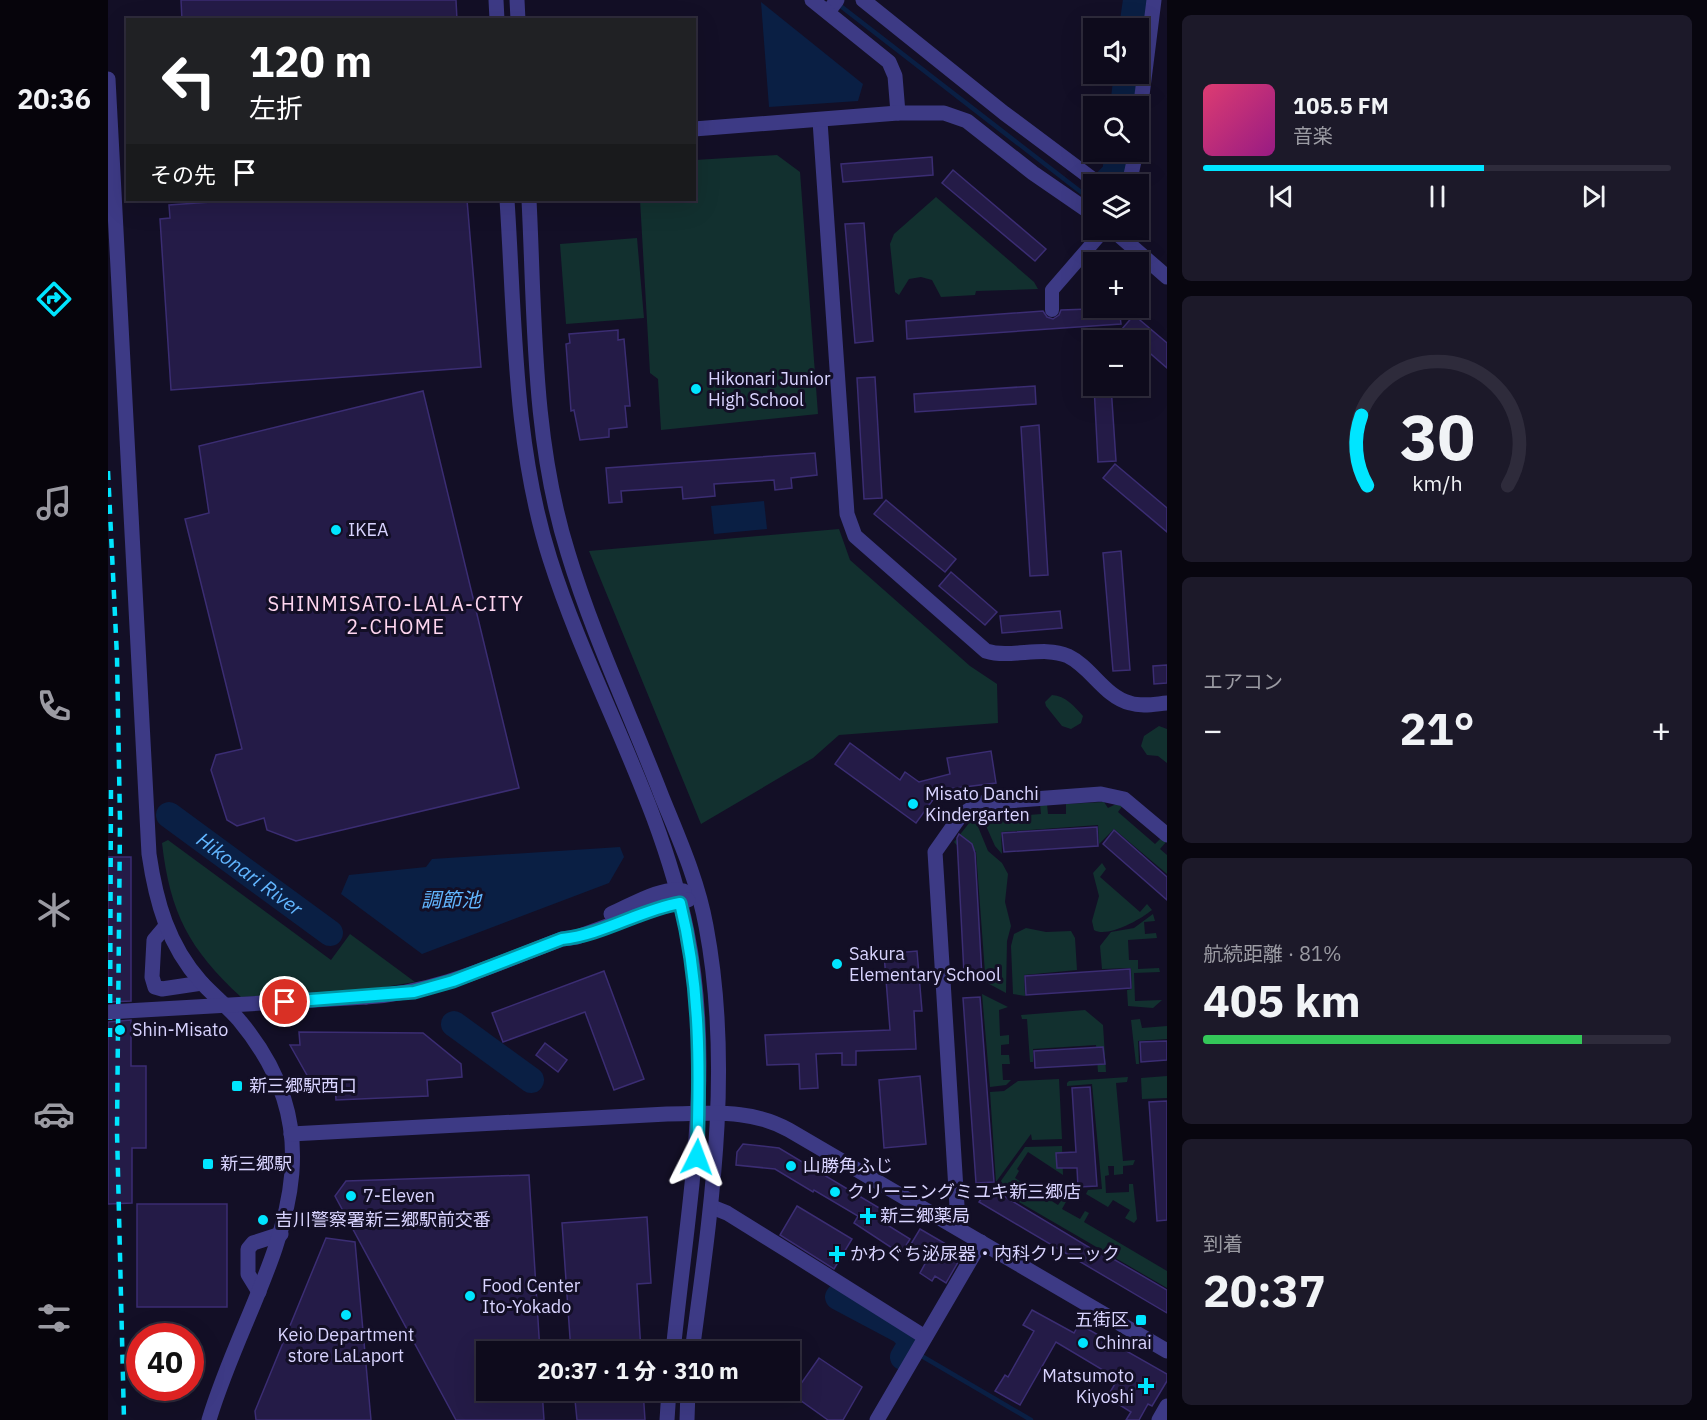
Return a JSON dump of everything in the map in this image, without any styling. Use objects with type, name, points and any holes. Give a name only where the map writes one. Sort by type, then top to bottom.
[{"type":"street","points":[[496,0],[497,18]]},
{"type":"street","points":[[517,0],[518,18]]},
{"type":"street","points":[[812,0],[833,6],[889,62],[895,76],[898,113]]},
{"type":"street","points":[[863,0],[1004,113],[1086,174]]},
{"type":"street","points":[[1142,96],[1154,0]]},
{"type":"street","points":[[108,79],[120,164],[149,854],[153,885],[165,927],[188,966],[238,1019],[267,1060],[284,1099],[291,1134],[290,1195],[281,1234],[208,1420]]},
{"type":"street","points":[[696,129],[820,121],[898,113],[944,113],[967,121],[1033,173],[1083,207]]},
{"type":"street","points":[[820,121],[847,514],[855,536],[986,651],[1006,655],[1057,652],[1079,663],[1118,698],[1128,703],[1167,704]]},
{"type":"street","points":[[507,201],[522,427],[537,511],[564,600],[655,817],[687,933],[698,1012],[699,1114],[697,1157],[674,1341]]},
{"type":"street","points":[[529,201],[541,423],[554,504],[583,596],[699,895],[716,986],[720,1050],[719,1113],[712,1207],[694,1341]]},
{"type":"street","points":[[1052,310],[1052,290],[1095,240]]},
{"type":"street","points":[[1124,240],[1167,278]]},
{"type":"street","points":[[949,1223],[957,1206],[935,852],[961,815],[980,803],[1090,795],[1115,795],[1124,799],[1167,836]]},
{"type":"street","points":[[108,1012],[366,997],[414,992],[453,981],[562,939],[578,937],[659,907],[678,896],[699,895]]},
{"type":"street","points":[[165,927],[154,940],[152,977],[155,987],[162,989],[202,983]]},
{"type":"street","points":[[291,1134],[719,1113],[761,1116],[1167,1351]]},
{"type":"street","points":[[712,1207],[727,1213],[926,1337]]},
{"type":"street","points":[[259,1292],[248,1274],[248,1249],[253,1243],[281,1234]]},
{"type":"street","points":[[878,1420],[981,1242]]},
{"type":"street","points":[[667,1420],[668,1401]]},
{"type":"street","points":[[687,1420],[688,1401]]},
{"type":"street","points":[[1159,1420],[1167,1406]]},
{"type":"green space","points":[[777,155],[800,172],[818,414],[661,430],[658,379],[650,373],[640,201],[696,201],[696,160]]},
{"type":"green space","points":[[936,197],[1034,282],[1038,289],[976,291],[975,295],[941,297],[932,280],[921,277],[909,279],[899,295],[895,292],[890,244],[894,234]]},
{"type":"green space","points":[[637,238],[644,318],[566,324],[560,244]]},
{"type":"green space","points":[[839,529],[850,560],[970,666],[997,684],[998,723],[839,735],[813,758],[701,824],[589,551]]},
{"type":"green space","points":[[1052,695],[1066,699],[1073,705],[1083,716],[1081,723],[1071,729],[1062,726],[1046,706],[1045,702]]},
{"type":"green space","points":[[1159,726],[1167,729],[1167,763],[1158,756],[1147,755],[1141,746],[1144,736]]},
{"type":"green space","points":[[1104,802],[1108,808],[1116,804],[1123,805],[1118,812],[1155,844],[1161,838],[1166,842],[1160,849],[1167,855],[1167,874],[1114,829],[1099,844],[1098,825],[1001,832],[1002,854],[995,846],[979,810],[987,809],[988,818],[1041,814],[1040,804],[1047,804],[1048,814],[1066,814],[1066,804]]},
{"type":"green space","points":[[974,817],[988,851],[1002,863],[1008,874],[1005,902],[1011,926],[1007,941],[1006,993],[980,979],[979,974],[985,973],[976,851],[962,851],[954,842]]},
{"type":"green space","points":[[168,840],[331,960],[350,934],[415,982],[365,990],[241,997],[208,963],[185,928],[170,890],[162,843]]},
{"type":"green space","points":[[1102,863],[1106,869],[1100,877],[1140,912],[1147,904],[1152,910],[1123,927],[1107,932],[1094,930],[1092,921],[1099,896],[1093,873]]},
{"type":"green space","points":[[1153,914],[1155,921],[1144,922],[1145,934],[1156,933],[1157,938],[1128,940],[1129,960],[1138,960],[1138,969],[1159,968],[1160,972],[1134,973],[1135,1001],[1162,1000],[1153,1008],[1128,1006],[1127,990],[1132,989],[1131,968],[1102,969],[1100,946],[1111,932],[1134,928]]},
{"type":"green space","points":[[1026,928],[1046,932],[1071,931],[1075,938],[1077,970],[1024,975],[1025,996],[1013,994],[1011,946],[1014,934]]},
{"type":"green space","points":[[982,994],[1008,1007],[999,1010],[1000,1036],[1009,1035],[1009,1044],[1001,1045],[1001,1055],[1009,1055],[1010,1064],[1002,1064],[1003,1080],[1011,1080],[1006,1085],[990,1087]]},
{"type":"green space","points":[[1085,1010],[1103,1025],[1106,1072],[1098,1072],[1096,1045],[1033,1049],[1033,1062],[1030,1062],[1027,1019],[1022,1019],[1021,1015]]},
{"type":"green space","points":[[1140,1019],[1142,1028],[1167,1026],[1167,1039],[1138,1041],[1139,1064],[1136,1064],[1131,1020]]},
{"type":"green space","points":[[1167,1076],[1167,1098],[1142,1099],[1141,1078]]},
{"type":"green space","points":[[1128,1077],[1127,1082],[1116,1083],[1123,1161],[1135,1160],[1133,1165],[1123,1166],[1123,1174],[1114,1175],[1114,1166],[1108,1166],[1109,1175],[1105,1176],[1106,1193],[1129,1192],[1129,1184],[1133,1184],[1137,1219],[1134,1223],[1125,1218],[1130,1210],[1113,1200],[1108,1207],[1086,1194],[1088,1190],[1102,1189],[1092,1084],[1067,1086],[1069,1081]]},
{"type":"green space","points":[[1059,1079],[1062,1139],[1032,1140],[1031,1134],[996,1182],[990,1092],[1004,1091],[1018,1081]]},
{"type":"green space","points":[[1062,1146],[1063,1175],[1028,1152],[1017,1169],[1019,1171],[1015,1178],[1058,1205],[1063,1198],[1067,1200],[1062,1209],[1080,1219],[1085,1211],[1089,1213],[1084,1222],[1167,1271],[1167,1288],[993,1187],[998,1185],[1025,1147]]},
{"type":"water","points":[[761,2],[863,84],[858,101],[769,107]]},
{"type":"water","points":[[764,501],[767,529],[714,534],[711,506]]},
{"type":"water","name":"調節池","points":[[620,847],[624,857],[609,883],[422,954],[341,894],[349,875],[426,867],[432,859]]},
{"type":"building","points":[[181,0],[456,0],[457,18],[182,18]]},
{"type":"building","points":[[932,157],[933,175],[843,182],[841,164]]},
{"type":"building","points":[[953,170],[1046,249],[1035,261],[942,183]]},
{"type":"building","points":[[226,201],[467,201],[481,367],[171,390],[160,219],[170,218],[169,205]]},
{"type":"building","points":[[864,223],[873,341],[855,343],[845,224]]},
{"type":"building","points":[[1083,309],[1083,318],[1120,318],[1121,324],[907,339],[906,321],[1043,311],[1047,317],[1053,319],[1059,315],[1061,310]]},
{"type":"building","points":[[1131,318],[1138,318],[1167,343],[1167,368],[1149,352],[1149,330],[1122,329]]},
{"type":"building","points":[[618,330],[618,340],[624,339],[630,406],[625,406],[627,427],[609,429],[609,437],[580,440],[574,410],[571,411],[566,344],[570,343],[569,334]]},
{"type":"building","points":[[875,377],[882,498],[864,499],[857,378]]},
{"type":"building","points":[[1035,386],[1036,404],[915,412],[914,394]]},
{"type":"building","points":[[423,391],[519,788],[296,841],[267,830],[264,818],[237,826],[227,820],[211,770],[216,755],[242,749],[185,519],[209,513],[199,446]]},
{"type":"building","points":[[1095,396],[1112,396],[1116,461],[1098,462]]},
{"type":"building","points":[[1039,425],[1048,575],[1030,576],[1021,427]]},
{"type":"building","points":[[815,453],[817,475],[791,478],[792,488],[775,490],[774,480],[714,484],[715,496],[683,499],[682,487],[621,491],[622,502],[609,503],[606,468]]},
{"type":"building","points":[[1115,464],[1167,508],[1167,532],[1103,478]]},
{"type":"building","points":[[886,500],[956,559],[945,572],[874,514]]},
{"type":"building","points":[[1121,551],[1130,670],[1113,671],[1103,553]]},
{"type":"building","points":[[951,572],[997,612],[985,625],[939,586]]},
{"type":"building","points":[[1060,611],[1062,628],[1002,633],[1000,616]]},
{"type":"building","points":[[1167,665],[1167,683],[1154,684],[1153,666]]},
{"type":"building","points":[[850,743],[900,780],[905,772],[919,782],[950,774],[947,758],[991,751],[996,783],[940,790],[916,823],[835,764]]},
{"type":"building","points":[[1097,827],[1098,846],[1004,852],[1002,833]]},
{"type":"building","points":[[1114,830],[1167,877],[1167,900],[1103,844]]},
{"type":"building","points":[[959,834],[972,844],[975,853],[982,977],[975,974],[964,974],[957,838]]},
{"type":"building","points":[[108,857],[131,857],[131,1001],[108,1002]]},
{"type":"building","points":[[917,951],[922,1011],[914,1011],[916,1049],[856,1051],[856,1065],[842,1065],[842,1053],[816,1054],[818,1088],[800,1089],[799,1064],[767,1065],[765,1035],[890,1030],[884,954]]},
{"type":"building","points":[[1130,969],[1131,988],[1026,995],[1025,976]]},
{"type":"building","points":[[604,971],[644,1079],[614,1090],[585,1012],[503,1042],[492,1013]]},
{"type":"building","points":[[980,997],[994,1182],[976,1183],[963,998]]},
{"type":"building","points":[[131,1020],[131,1066],[146,1066],[146,1148],[132,1148],[132,1203],[108,1204],[108,1022]]},
{"type":"building","points":[[299,1032],[423,1033],[461,1064],[462,1077],[427,1080],[428,1096],[336,1100],[335,1083],[312,1084],[290,1045],[300,1045]]},
{"type":"building","points":[[1167,1041],[1167,1060],[1141,1062],[1140,1042]]},
{"type":"building","points":[[545,1043],[567,1060],[558,1072],[536,1055]]},
{"type":"building","points":[[1103,1047],[1105,1064],[1035,1068],[1034,1051]]},
{"type":"building","points":[[920,1076],[926,1144],[884,1148],[879,1080]]},
{"type":"building","points":[[1090,1087],[1097,1186],[1078,1187],[1077,1168],[1057,1168],[1056,1153],[1076,1152],[1072,1088]]},
{"type":"building","points":[[1167,1101],[1167,1220],[1157,1221],[1149,1102]]},
{"type":"building","points":[[743,1144],[779,1148],[881,1209],[876,1218],[910,1239],[901,1254],[854,1223],[858,1216],[814,1190],[813,1192],[775,1169],[736,1165],[737,1152]]},
{"type":"building","points":[[529,1175],[539,1341],[476,1341],[476,1401],[543,1401],[544,1420],[456,1420],[335,1196],[346,1181]]},
{"type":"building","points":[[989,1187],[1095,1251],[1096,1249],[1167,1290],[1167,1313],[979,1202]]},
{"type":"building","points":[[137,1204],[227,1204],[227,1307],[137,1307]]},
{"type":"building","points":[[797,1206],[852,1239],[834,1269],[780,1235]]},
{"type":"building","points":[[647,1217],[651,1283],[637,1284],[640,1341],[570,1341],[562,1223]]},
{"type":"building","points":[[920,1229],[951,1247],[949,1250],[961,1257],[946,1283],[935,1276],[932,1281],[920,1273],[927,1260],[908,1249]]},
{"type":"building","points":[[326,1238],[355,1242],[371,1420],[256,1420],[255,1411]]},
{"type":"building","points":[[1032,1310],[1074,1333],[1079,1324],[1167,1374],[1167,1381],[1152,1406],[1148,1404],[1139,1420],[1126,1420],[1131,1412],[1107,1397],[1118,1379],[1056,1342],[1020,1405],[995,1391],[1005,1375],[1008,1377],[1034,1331],[1023,1325]]},
{"type":"building","points":[[819,1358],[862,1387],[843,1420],[828,1420],[800,1400],[800,1385]]},
{"type":"building","points":[[575,1401],[644,1401],[645,1420],[577,1420]]},
{"type":"waterway","points":[[1133,18],[1136,0]]},
{"type":"waterway","points":[[838,4],[1083,194]]},
{"type":"waterway","points":[[1124,96],[1126,84]]},
{"type":"waterway","points":[[1114,174],[1117,162]]},
{"type":"waterway","name":"Hikonari River","points":[[169,815],[330,933]]},
{"type":"waterway","name":"Hikonari River","points":[[454,1024],[531,1080]]},
{"type":"waterway","name":"Hikonari River","points":[[838,1297],[902,1331],[909,1339],[909,1347],[903,1357]]},
{"type":"waterway","points":[[908,1348],[1031,1420]]},
{"type":"railway","points":[[108,471],[117,657],[120,822],[117,1132],[124,1420]]},
{"type":"railway","points":[[110,1037],[111,782]]},
{"type":"place","name":"Hikonari Junior High School","points":[[696,389]]},
{"type":"place","name":"IKEA","points":[[336,530]]},
{"type":"place","name":"Misato Danchi Kindergarten","points":[[913,804]]},
{"type":"place","name":"Sakura Elementary School","points":[[837,964]]},
{"type":"place","name":"Shin-Misato","points":[[120,1030]]},
{"type":"place","name":"新三郷駅西口","points":[[237,1086]]},
{"type":"place","name":"新三郷駅","points":[[208,1164]]},
{"type":"place","name":"山勝角ふじ","points":[[791,1166]]},
{"type":"place","name":"クリーニングミユキ新三郷店","points":[[835,1192]]},
{"type":"place","name":"7-Eleven","points":[[351,1196]]},
{"type":"place","name":"新三郷薬局","points":[[868,1216]]},
{"type":"place","name":"吉川警察署新三郷駅前交番","points":[[263,1220]]},
{"type":"place","name":"かわぐち泌尿器・内科クリニック","points":[[837,1254]]},
{"type":"place","name":"Food Center Ito-Yokado","points":[[470,1296]]},
{"type":"place","name":"Keio Department store LaLaport","points":[[346,1315]]},
{"type":"place","name":"五街区","points":[[1141,1320]]},
{"type":"place","name":"Chinrai","points":[[1083,1343]]},
{"type":"place","name":"Matsumoto Kiyoshi","points":[[1146,1386]]},
{"type":"district","name":"SHINMISATO-LALA-CITY 2-CHOME","points":[[396,616]]},
{"type":"route","points":[[285,1002],[390,996],[414,992],[465,977],[562,939],[578,937],[659,907],[680,903],[687,933],[698,1012],[700,1087],[697,1157]]}]
